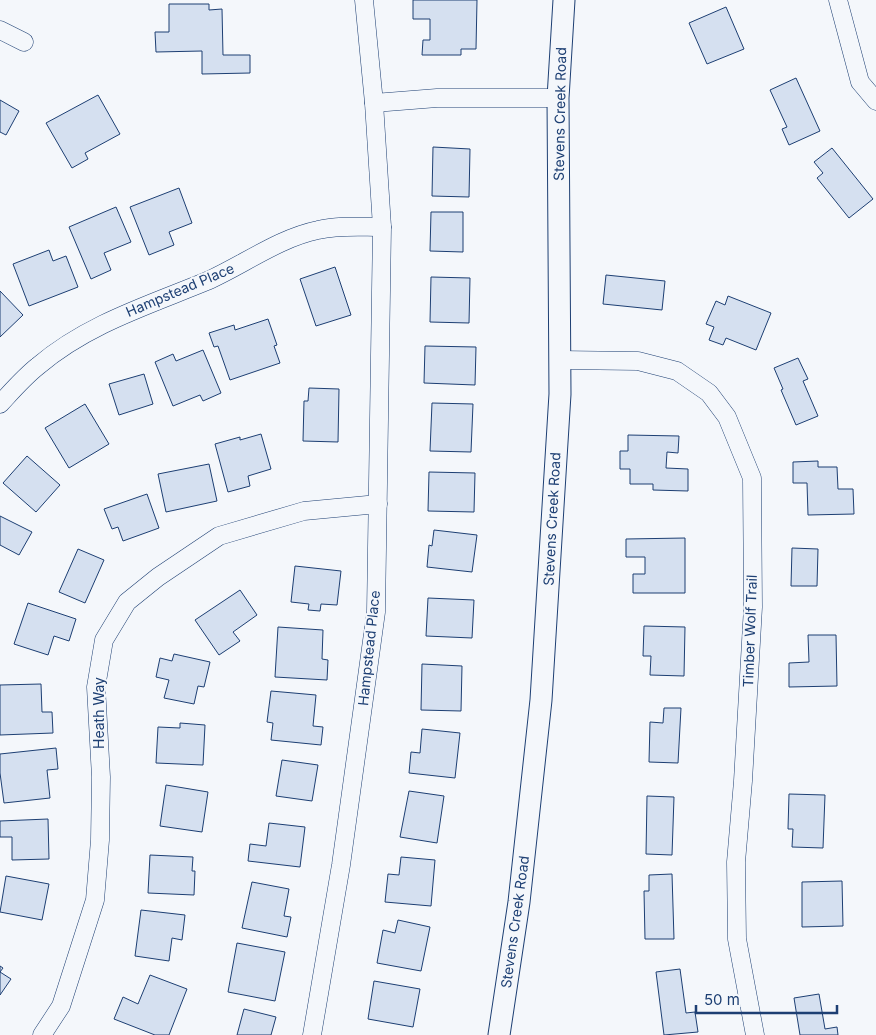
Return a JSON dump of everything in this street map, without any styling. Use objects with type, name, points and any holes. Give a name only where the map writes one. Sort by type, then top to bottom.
[{"type":"street","name":"Hampstead Place","points":[[312,1035],[341,865],[376,612],[382,227],[374,103],[364,0]]},
{"type":"street","name":"Stevens Creek Road","points":[[499,1035],[519,902],[541,700],[560,394],[558,98],[564,0]]},
{"type":"street","points":[[838,0],[860,82],[876,101]]},
{"type":"street","points":[[0,30],[24,42]]},
{"type":"street","points":[[374,103],[437,98],[558,98]]},
{"type":"street","name":"Hampstead Place","points":[[0,404],[38,366],[84,334],[130,311],[209,280],[296,237],[317,230],[342,227],[382,227]]},
{"type":"street","name":"Timber Wolf Trail","points":[[560,360],[638,361],[677,370],[709,393],[727,417],[752,478],[753,607],[743,781],[736,862],[737,939],[755,1035]]},
{"type":"street","name":"Heath Way","points":[[42,1035],[61,1006],[95,900],[100,840],[101,777],[96,687],[104,640],[127,602],[158,577],[219,536],[304,511],[378,504]]},
{"type":"building","points":[[413,0],[477,0],[476,49],[461,49],[461,55],[422,55],[423,40],[430,40],[430,19],[413,19]]},
{"type":"building","points":[[169,4],[209,4],[209,10],[222,9],[223,55],[250,55],[250,73],[202,74],[202,51],[156,52],[155,32],[169,32]]},
{"type":"building","points":[[726,7],[744,49],[707,64],[689,23]]},
{"type":"building","points":[[796,78],[820,131],[789,145],[782,129],[787,127],[770,90]]},
{"type":"building","points":[[98,95],[120,134],[85,153],[88,159],[72,168],[46,123]]},
{"type":"building","points":[[0,100],[19,111],[6,135],[0,132]]},
{"type":"building","points":[[433,147],[470,149],[469,197],[432,196]]},
{"type":"building","points":[[832,148],[873,199],[849,218],[817,178],[823,173],[814,162]]},
{"type":"building","points":[[179,188],[192,223],[169,232],[174,245],[149,255],[130,207]]},
{"type":"building","points":[[116,207],[131,242],[104,253],[111,270],[91,279],[69,227]]},
{"type":"building","points":[[431,212],[463,212],[463,252],[430,251]]},
{"type":"building","points":[[49,250],[53,261],[66,256],[78,287],[29,306],[13,264]]},
{"type":"building","points":[[335,267],[351,315],[316,326],[300,279]]},
{"type":"building","points":[[606,275],[665,281],[662,310],[603,304]]},
{"type":"building","points":[[431,277],[470,278],[469,323],[430,322]]},
{"type":"building","points":[[0,291],[23,315],[0,337]]},
{"type":"building","points":[[728,296],[771,313],[756,350],[726,338],[723,345],[709,340],[714,327],[706,324],[716,301],[725,305]]},
{"type":"building","points":[[268,319],[277,345],[274,346],[280,363],[230,380],[218,346],[214,347],[209,333],[234,325],[235,330]]},
{"type":"building","points":[[425,346],[476,347],[475,385],[424,383]]},
{"type":"building","points":[[203,350],[221,393],[203,401],[200,395],[173,406],[155,362],[173,354],[176,361]]},
{"type":"building","points":[[798,358],[808,379],[803,381],[818,416],[796,425],[774,368]]},
{"type":"building","points":[[144,374],[153,404],[119,415],[109,384]]},
{"type":"building","points":[[309,388],[339,389],[338,442],[303,441],[304,401],[308,401]]},
{"type":"building","points":[[432,403],[473,404],[471,452],[430,451]]},
{"type":"building","points":[[85,404],[109,444],[69,468],[45,428]]},
{"type":"building","points":[[261,434],[271,469],[248,476],[250,486],[228,492],[215,444],[240,437],[240,440]]},
{"type":"building","points":[[628,435],[679,436],[678,453],[667,452],[666,468],[688,469],[688,491],[653,490],[653,484],[630,484],[630,469],[620,469],[620,451],[628,451]]},
{"type":"building","points":[[27,456],[60,485],[36,512],[3,483]]},
{"type":"building","points":[[818,461],[818,467],[837,467],[838,489],[853,489],[854,514],[808,515],[807,483],[793,483],[793,462]]},
{"type":"building","points":[[209,464],[217,501],[166,512],[158,474]]},
{"type":"building","points":[[429,472],[475,473],[474,512],[428,511]]},
{"type":"building","points":[[147,494],[159,528],[123,541],[118,527],[112,529],[104,509]]},
{"type":"building","points":[[0,516],[32,532],[19,555],[0,545]]},
{"type":"building","points":[[434,530],[477,535],[472,572],[427,567],[429,545],[432,546]]},
{"type":"building","points":[[685,538],[685,593],[633,593],[633,574],[645,574],[645,557],[626,557],[626,539]]},
{"type":"building","points":[[792,548],[818,549],[817,586],[791,586]]},
{"type":"building","points":[[78,549],[104,560],[85,603],[59,592]]},
{"type":"building","points":[[295,566],[341,571],[337,605],[321,604],[320,611],[308,610],[309,604],[291,602]]},
{"type":"building","points":[[240,590],[257,615],[233,632],[240,641],[219,655],[195,620]]},
{"type":"building","points":[[428,598],[474,600],[472,638],[426,636]]},
{"type":"building","points":[[28,603],[76,619],[69,641],[54,636],[48,655],[14,644]]},
{"type":"building","points":[[644,626],[685,627],[684,676],[650,675],[651,656],[643,656]]},
{"type":"building","points":[[278,627],[323,630],[322,659],[328,660],[327,680],[275,677]]},
{"type":"building","points":[[808,635],[836,635],[837,686],[789,687],[789,663],[809,662]]},
{"type":"building","points":[[174,654],[210,662],[204,687],[198,686],[194,704],[164,698],[169,680],[156,677],[160,658],[172,661]]},
{"type":"building","points":[[422,664],[462,666],[461,711],[421,710]]},
{"type":"building","points":[[41,684],[42,712],[52,712],[53,733],[0,735],[0,685]]},
{"type":"building","points":[[271,691],[316,695],[313,726],[323,727],[321,745],[271,740],[273,723],[267,722]]},
{"type":"building","points":[[664,708],[681,708],[678,763],[649,762],[650,722],[663,723]]},
{"type":"building","points":[[180,723],[205,725],[203,765],[156,763],[158,727],[180,728]]},
{"type":"building","points":[[422,729],[460,733],[455,778],[409,773],[411,752],[420,753]]},
{"type":"building","points":[[56,748],[58,769],[47,770],[50,798],[4,803],[0,773],[0,754]]},
{"type":"building","points":[[282,760],[318,765],[312,801],[276,796]]},
{"type":"building","points":[[166,785],[208,792],[202,832],[160,826]]},
{"type":"building","points":[[409,791],[444,796],[437,843],[400,837]]},
{"type":"building","points":[[789,794],[825,795],[823,848],[792,847],[793,829],[788,829]]},
{"type":"building","points":[[647,796],[674,797],[672,855],[646,854]]},
{"type":"building","points":[[48,819],[49,859],[12,860],[12,837],[0,837],[0,821]]},
{"type":"building","points":[[269,823],[305,827],[300,867],[248,861],[250,844],[266,846]]},
{"type":"building","points":[[150,855],[193,857],[192,871],[195,871],[194,895],[148,893]]},
{"type":"building","points":[[401,857],[435,860],[431,906],[385,902],[388,874],[399,875]]},
{"type":"building","points":[[672,874],[674,939],[645,939],[644,891],[649,891],[649,875]]},
{"type":"building","points":[[6,876],[49,884],[42,920],[0,912]]},
{"type":"building","points":[[842,881],[843,926],[802,927],[802,882]]},
{"type":"building","points":[[252,882],[289,889],[284,916],[291,917],[287,937],[242,928]]},
{"type":"building","points":[[141,910],[185,915],[182,940],[172,938],[169,961],[135,956]]},
{"type":"building","points":[[398,920],[430,927],[421,971],[377,963],[383,930],[395,933]]},
{"type":"building","points":[[237,943],[285,952],[275,1001],[228,992]]},
{"type":"building","points":[[680,969],[686,1013],[695,1012],[698,1032],[664,1035],[656,972]]},
{"type":"building","points":[[0,972],[11,979],[0,995]]},
{"type":"building","points":[[150,975],[187,989],[169,1035],[155,1035],[114,1019],[123,997],[138,1004]]},
{"type":"building","points":[[374,981],[420,989],[413,1027],[368,1019]]},
{"type":"building","points":[[819,994],[825,1029],[837,1027],[838,1035],[800,1035],[794,998]]},
{"type":"building","points":[[244,1009],[276,1017],[271,1035],[237,1035]]}]
